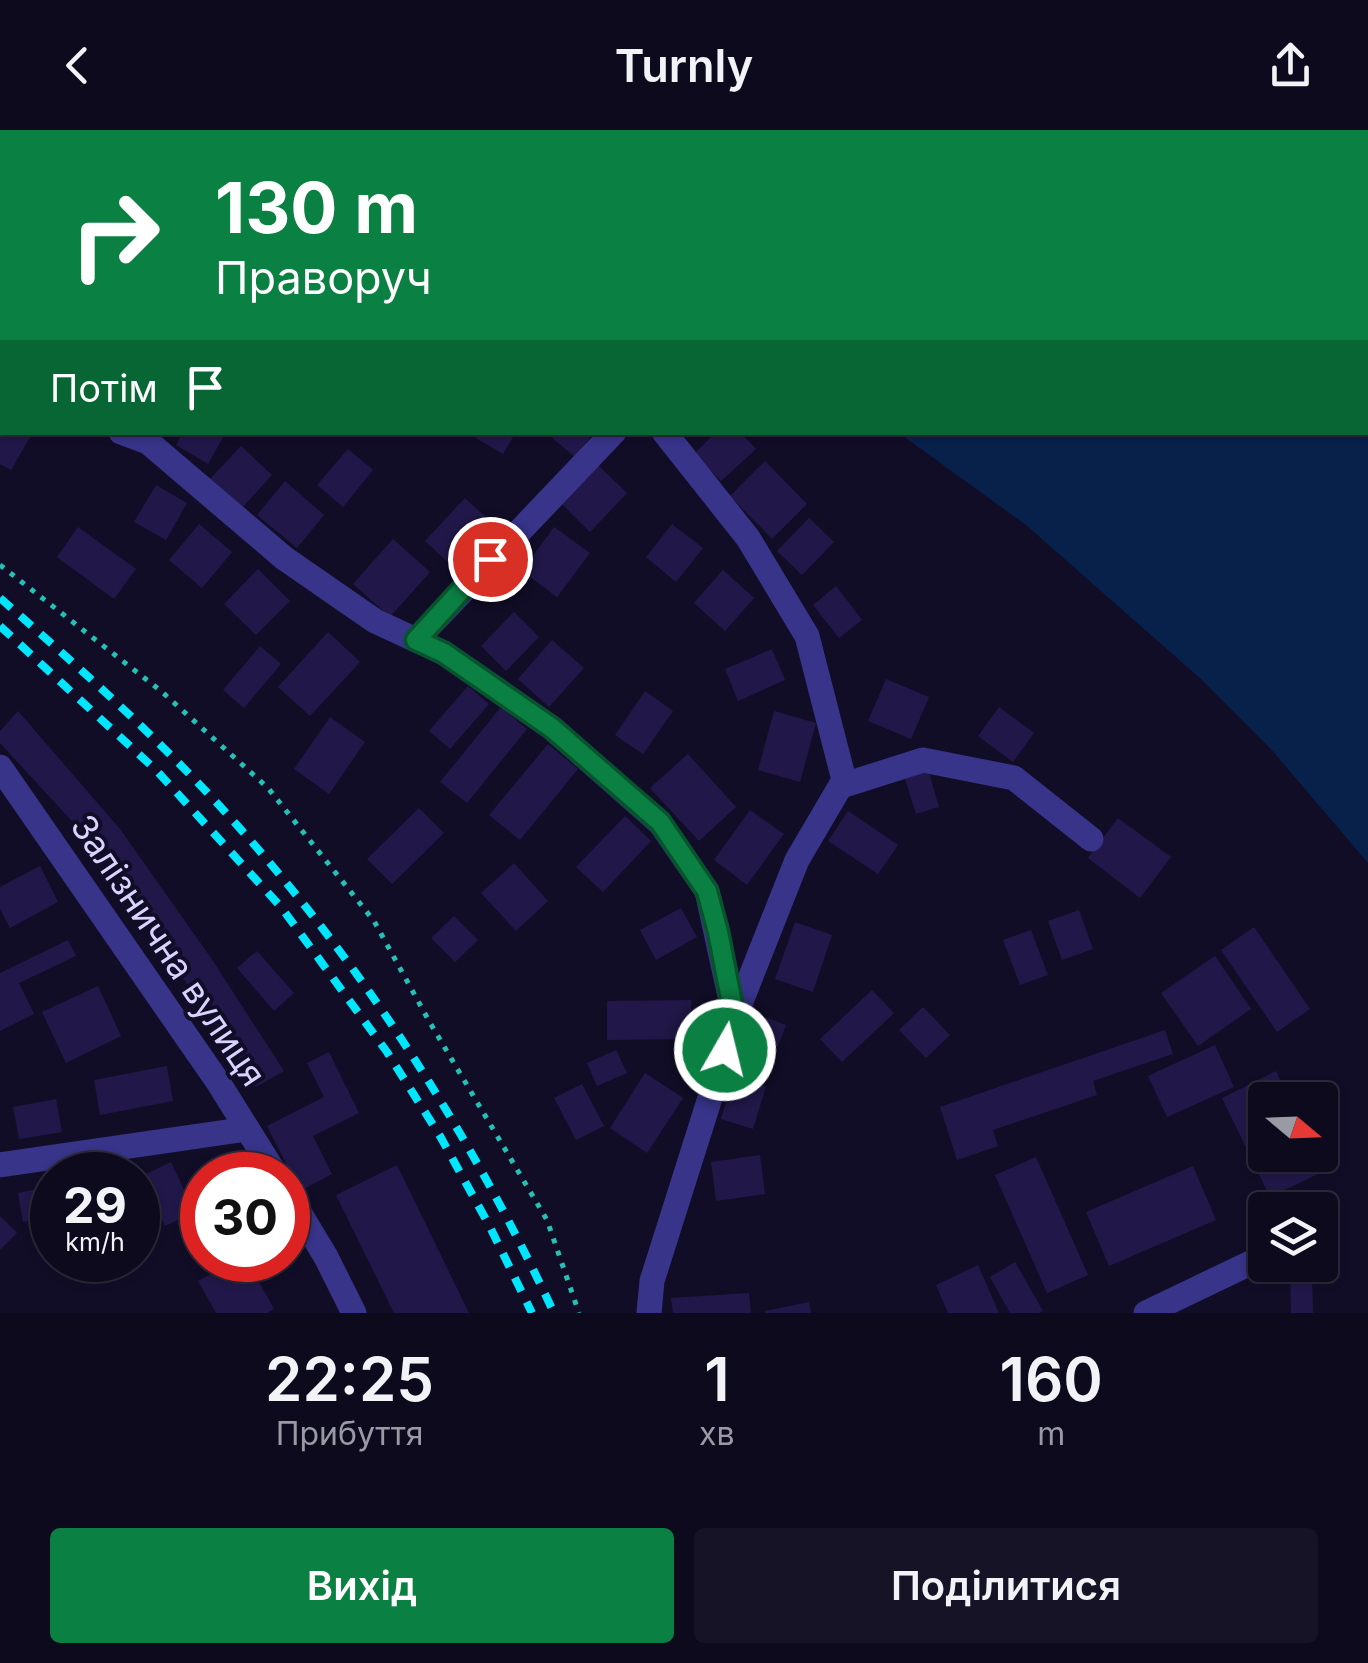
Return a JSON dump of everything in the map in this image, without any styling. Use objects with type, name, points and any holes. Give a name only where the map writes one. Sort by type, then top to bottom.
[{"type":"street","points":[[129,435],[148,442],[284,558],[375,620],[444,653],[552,728],[660,822],[707,891],[735,1019]]},
{"type":"street","points":[[416,640],[611,435]]},
{"type":"street","points":[[649,1313],[652,1281],[746,984],[797,860],[844,780],[807,636],[748,538],[666,435]]},
{"type":"street","points":[[840,786],[923,760],[1014,778],[1092,839]]},
{"type":"street","name":"Залізнична вулиця","points":[[0,767],[218,1082],[262,1152]]},
{"type":"street","points":[[0,1166],[248,1129]]},
{"type":"street","points":[[310,1230],[354,1313]]},
{"type":"street","points":[[1146,1313],[1248,1264]]},
{"type":"path","points":[[0,566],[161,691],[268,788],[374,921],[428,1021],[548,1220],[580,1313]]},
{"type":"water","points":[[902,435],[1368,435],[1368,863],[1270,748],[1202,680],[1026,525]]},
{"type":"building","points":[[0,435],[31,435],[11,470],[0,464]]},
{"type":"building","points":[[181,435],[224,435],[208,464],[176,445]]},
{"type":"building","points":[[471,435],[514,435],[503,454]]},
{"type":"building","points":[[549,435],[592,435],[575,457]]},
{"type":"building","points":[[713,435],[743,435],[756,449],[721,481],[694,454]]},
{"type":"building","points":[[241,446],[272,475],[242,508],[210,479]]},
{"type":"building","points":[[348,449],[373,470],[343,507],[317,485]]},
{"type":"building","points":[[765,461],[807,504],[772,539],[730,496]]},
{"type":"building","points":[[597,464],[627,493],[590,532],[561,503]]},
{"type":"building","points":[[285,481],[324,515],[297,548],[257,515]]},
{"type":"building","points":[[156,485],[187,503],[166,540],[134,522]]},
{"type":"building","points":[[465,498],[491,522],[451,565],[425,541]]},
{"type":"building","points":[[809,518],[834,542],[802,575],[777,551]]},
{"type":"building","points":[[199,524],[232,552],[202,588],[169,560]]},
{"type":"building","points":[[672,524],[703,548],[676,582],[646,557]]},
{"type":"building","points":[[78,527],[136,569],[114,599],[57,557]]},
{"type":"building","points":[[554,527],[590,553],[557,597],[522,571]]},
{"type":"building","points":[[393,539],[430,572],[390,617],[353,584]]},
{"type":"building","points":[[258,569],[290,601],[256,635],[224,604]]},
{"type":"building","points":[[723,570],[754,598],[725,631],[694,603]]},
{"type":"building","points":[[836,586],[862,620],[839,638],[813,605]]},
{"type":"building","points":[[514,612],[539,637],[506,671],[481,646]]},
{"type":"building","points":[[328,632],[360,662],[310,716],[278,687]]},
{"type":"building","points":[[552,640],[584,668],[549,707],[518,679]]},
{"type":"building","points":[[260,646],[281,664],[244,708],[223,690]]},
{"type":"building","points":[[772,649],[785,680],[738,701],[725,669]]},
{"type":"building","points":[[886,679],[929,697],[911,739],[868,721]]},
{"type":"building","points":[[468,686],[489,704],[450,749],[429,731]]},
{"type":"building","points":[[645,691],[673,711],[643,754],[615,735]]},
{"type":"building","points":[[501,707],[527,729],[467,803],[440,782]]},
{"type":"building","points":[[999,707],[1034,733],[1013,762],[978,736]]},
{"type":"building","points":[[18,711],[120,829],[284,1071],[256,1087],[93,844],[0,743],[0,731]]},
{"type":"building","points":[[774,711],[816,723],[800,782],[758,770]]},
{"type":"building","points":[[330,717],[365,742],[329,794],[294,769]]},
{"type":"building","points":[[548,744],[578,769],[520,840],[489,815]]},
{"type":"building","points":[[688,754],[736,807],[699,841],[650,788]]},
{"type":"building","points":[[928,769],[939,807],[916,814],[904,776]]},
{"type":"building","points":[[419,808],[444,833],[392,884],[367,859]]},
{"type":"building","points":[[750,810],[784,834],[747,885],[714,860]]},
{"type":"building","points":[[848,811],[898,845],[878,874],[828,841]]},
{"type":"building","points":[[625,816],[651,841],[603,892],[576,867]]},
{"type":"building","points":[[1118,818],[1171,857],[1140,898],[1088,858]]},
{"type":"building","points":[[514,863],[548,901],[516,931],[481,893]]},
{"type":"building","points":[[40,866],[58,902],[10,928],[0,909],[0,887]]},
{"type":"building","points":[[681,908],[697,937],[656,960],[640,930]]},
{"type":"building","points":[[1079,910],[1093,949],[1062,960],[1048,921]]},
{"type":"building","points":[[454,916],[478,940],[455,962],[431,938]]},
{"type":"building","points":[[795,922],[832,935],[813,992],[775,979]]},
{"type":"building","points":[[1254,927],[1310,1009],[1277,1032],[1221,950]]},
{"type":"building","points":[[1031,930],[1048,975],[1020,985],[1003,940]]},
{"type":"building","points":[[68,940],[76,956],[19,983],[34,1014],[0,1031],[0,973]]},
{"type":"building","points":[[257,951],[294,993],[274,1011],[237,968]]},
{"type":"building","points":[[1215,956],[1251,1009],[1198,1046],[1161,993]]},
{"type":"building","points":[[98,986],[121,1036],[66,1063],[42,1012]]},
{"type":"building","points":[[872,990],[894,1013],[842,1062],[820,1039]]},
{"type":"building","points":[[691,1000],[691,1039],[607,1040],[607,1001]]},
{"type":"building","points":[[923,1007],[950,1035],[926,1058],[899,1030]]},
{"type":"building","points":[[758,1014],[786,1025],[770,1068],[742,1057]]},
{"type":"building","points":[[1165,1030],[1173,1054],[1093,1081],[1097,1095],[993,1130],[998,1146],[957,1160],[940,1107]]},
{"type":"building","points":[[1215,1045],[1234,1087],[1167,1117],[1148,1076]]},
{"type":"building","points":[[616,1050],[627,1073],[597,1086],[587,1063]]},
{"type":"building","points":[[329,1052],[359,1113],[313,1136],[332,1174],[310,1186],[310,1152],[280,1152],[267,1126],[324,1097],[307,1063]]},
{"type":"building","points":[[167,1066],[173,1101],[100,1115],[94,1080]]},
{"type":"building","points":[[1276,1071],[1281,1082],[1254,1082]]},
{"type":"building","points":[[645,1073],[683,1098],[647,1153],[610,1128]]},
{"type":"building","points":[[733,1077],[766,1087],[753,1129],[721,1119]]},
{"type":"building","points":[[582,1084],[604,1126],[576,1140],[554,1098]]},
{"type":"building","points":[[1248,1085],[1248,1152],[1222,1098]]},
{"type":"building","points":[[56,1099],[62,1132],[19,1139],[13,1107]]},
{"type":"building","points":[[760,1155],[765,1194],[716,1201],[711,1162]]},
{"type":"building","points":[[1036,1157],[1088,1275],[1047,1293],[995,1175]]},
{"type":"building","points":[[171,1162],[180,1181],[180,1219],[165,1226],[160,1215],[160,1167]]},
{"type":"building","points":[[397,1165],[469,1313],[394,1313],[336,1195]]},
{"type":"building","points":[[1193,1166],[1216,1220],[1109,1266],[1086,1212]]},
{"type":"building","points":[[1258,1172],[1322,1172],[1280,1192],[1268,1192]]},
{"type":"building","points":[[30,1191],[30,1221],[23,1222],[18,1193]]},
{"type":"building","points":[[0,1216],[17,1233],[0,1250]]},
{"type":"building","points":[[1015,1262],[1043,1311],[1010,1313],[990,1277]]},
{"type":"building","points":[[978,1265],[999,1313],[948,1313],[936,1285]]},
{"type":"building","points":[[199,1282],[259,1282],[274,1309],[267,1313],[216,1313]]},
{"type":"building","points":[[1290,1282],[1312,1282],[1313,1313],[1291,1313]]},
{"type":"building","points":[[749,1293],[751,1313],[673,1313],[671,1298]]},
{"type":"building","points":[[809,1302],[811,1313],[765,1313],[765,1311]]},
{"type":"railway","points":[[0,598],[180,765],[284,879],[329,937],[452,1119],[554,1313]]},
{"type":"railway","points":[[0,626],[156,770],[281,907],[387,1052],[440,1136],[532,1313]]},
{"type":"route","points":[[490,559],[416,640],[444,653],[552,728],[660,822],[707,891],[735,1019],[725,1050]]}]
